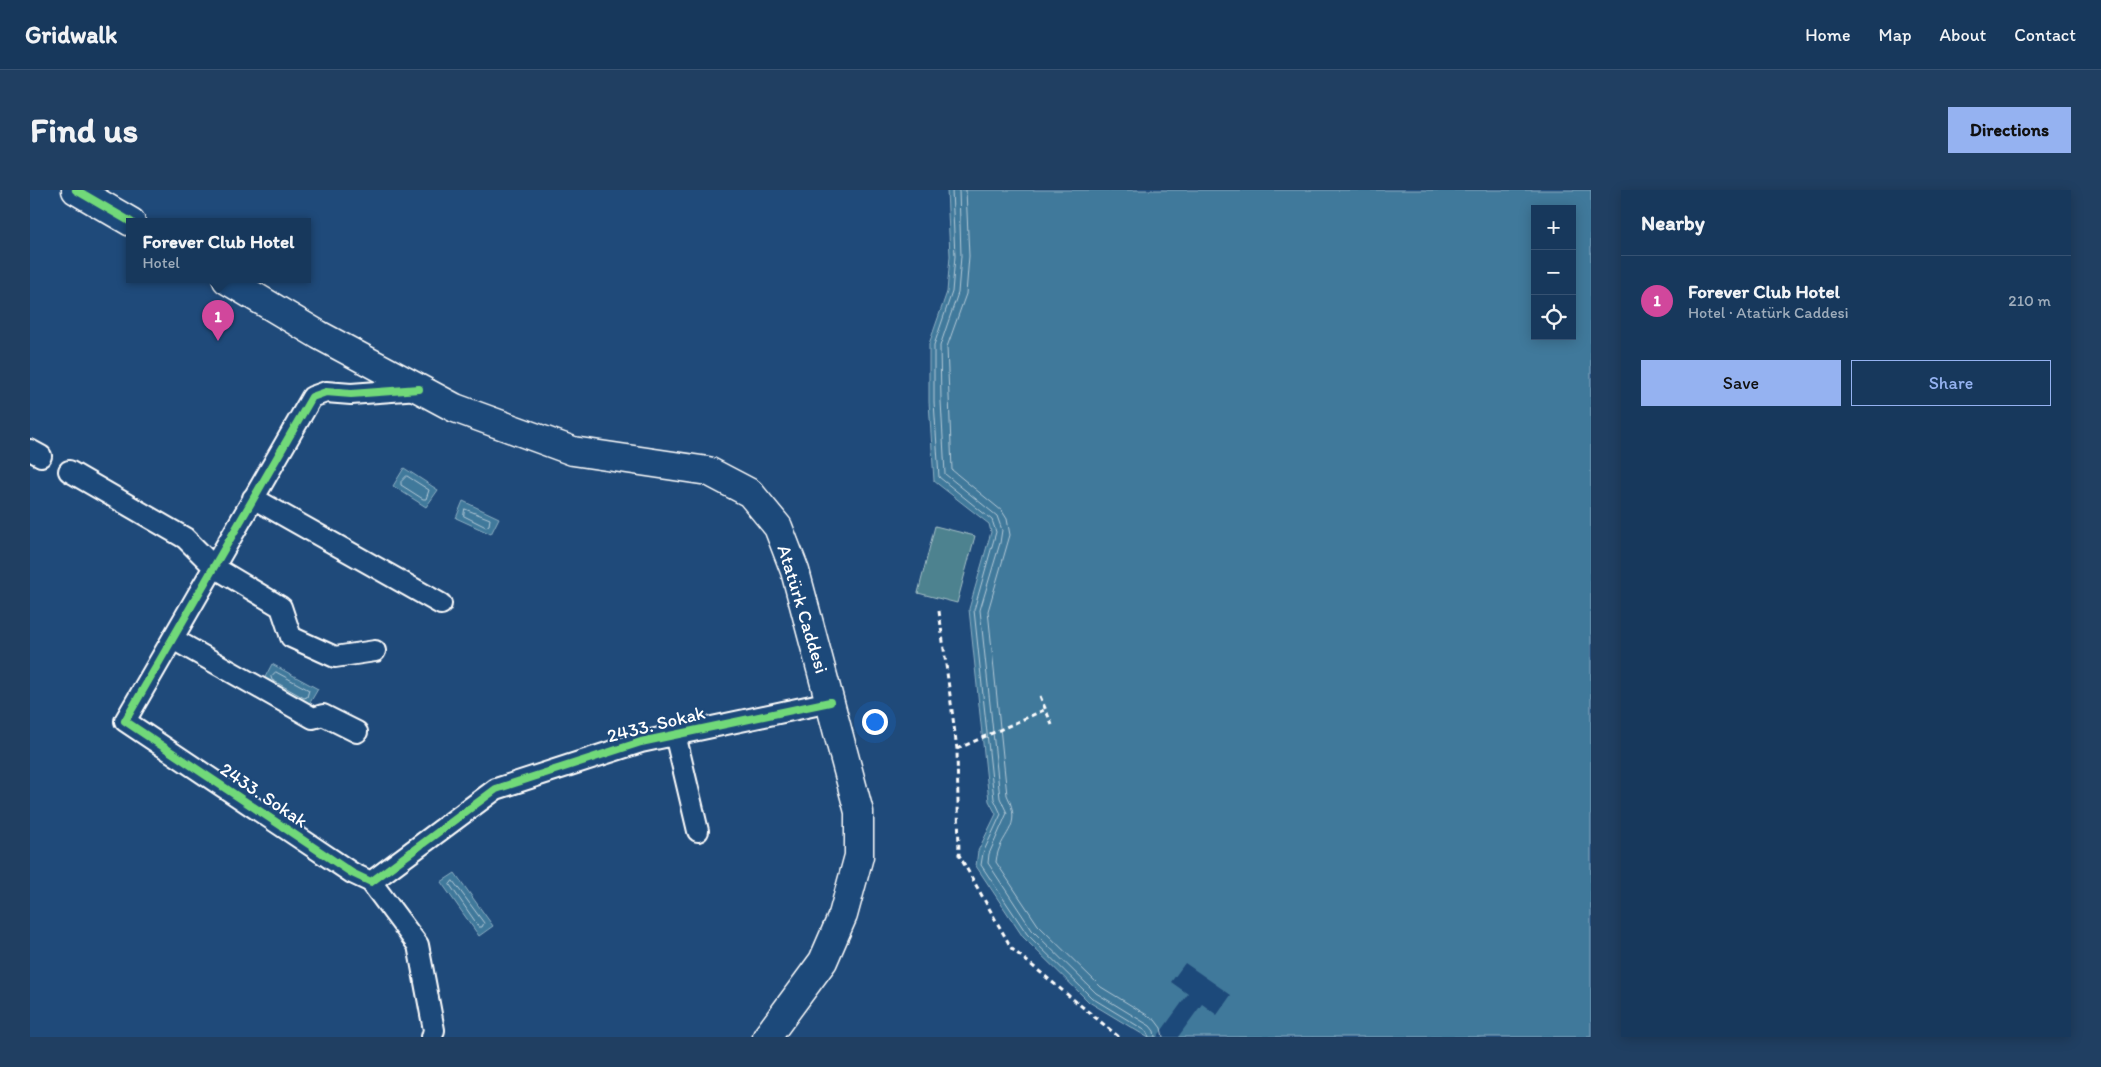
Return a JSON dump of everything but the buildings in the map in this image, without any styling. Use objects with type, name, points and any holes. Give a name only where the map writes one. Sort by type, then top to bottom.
[{"type":"street","points":[[76,190],[126,219]]},
{"type":"street","name":"Atatürk Caddesi","points":[[232,283],[318,335],[455,408],[573,451],[708,471],[750,493],[778,527],[795,571],[859,812],[859,856],[843,915],[823,961],[767,1037]]},
{"type":"street","name":"2433. Sokak","points":[[419,389],[351,394],[326,392],[312,397],[125,722],[352,873],[371,882],[496,789],[641,742],[830,702]]},
{"type":"street","points":[[69,471],[185,538],[214,568],[281,607],[291,637],[335,657],[375,651]]},
{"type":"street","points":[[253,498],[441,604]]},
{"type":"street","points":[[173,639],[313,718],[323,715],[357,732]]},
{"type":"street","name":"2433. Sokak","points":[[675,734],[698,831]]},
{"type":"street","points":[[371,882],[418,945],[434,1030],[432,1037]]},
{"type":"path","points":[[939,611],[957,749],[959,855],[1012,949],[1120,1037]]},
{"type":"path","points":[[1040,696],[1052,725]]},
{"type":"path","points":[[957,749],[1046,709]]},
{"type":"green space","points":[[935,526],[975,536],[957,603],[918,593]]},
{"type":"water","points":[[947,190],[1591,190],[1591,1037],[1147,1037],[1089,1002],[1023,937],[976,866],[978,851],[996,814],[989,801],[969,609],[991,532],[989,524],[934,481],[929,402],[929,344],[947,292],[950,256]]},
{"type":"water","points":[[404,468],[438,490],[426,507],[393,486]]},
{"type":"water","points":[[463,501],[499,518],[491,534],[456,518]]},
{"type":"water","points":[[272,664],[318,689],[308,706],[263,681]]},
{"type":"water","points":[[455,873],[493,926],[479,936],[441,882]]},
{"type":"pier","points":[[1185,963],[1231,995],[1217,1015],[1202,1004],[1178,1037],[1157,1037],[1188,994],[1171,982]]},
{"type":"cycle path","points":[[76,190],[126,219]]},
{"type":"cycle path","points":[[419,389],[351,394],[326,392],[312,397],[125,721],[352,873],[371,882],[496,789],[641,742],[830,702]]},
{"type":"place","name":"Forever Club Hotel","points":[[218,341]]}]
